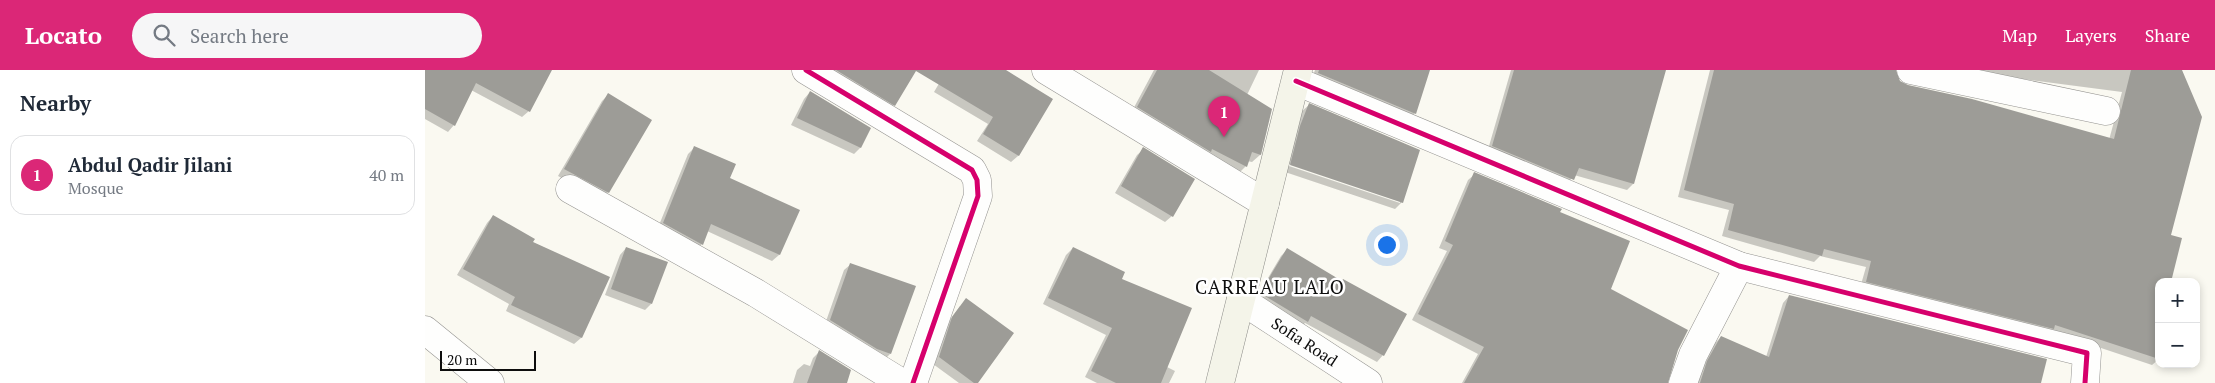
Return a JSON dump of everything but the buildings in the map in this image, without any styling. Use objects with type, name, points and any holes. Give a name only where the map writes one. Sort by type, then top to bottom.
[{"type":"main road","points":[[1220,383],[1297,75]]},
{"type":"street","points":[[806,70],[971,170],[977,180],[978,196],[913,383]]},
{"type":"street","points":[[1046,70],[1265,203]]},
{"type":"street","points":[[1911,70],[2106,111]]},
{"type":"street","points":[[1297,75],[1739,266],[2087,353],[2085,383]]},
{"type":"street","points":[[570,189],[756,293],[902,383]]},
{"type":"street","points":[[1683,383],[1693,355],[1739,266]]},
{"type":"street","name":"Sofia Road","points":[[1241,300],[1368,383]]},
{"type":"street","points":[[425,330],[490,383]]},
{"type":"cycle path","points":[[806,70],[972,170],[977,180],[978,196],[913,383]]},
{"type":"cycle path","points":[[1296,81],[1739,266],[2087,353],[2085,383]]},
{"type":"place","name":"Abdul Qadir Jilani","points":[[1224,137]]},
{"type":"district","name":"CARREAU LALO","points":[[1270,287]]}]
